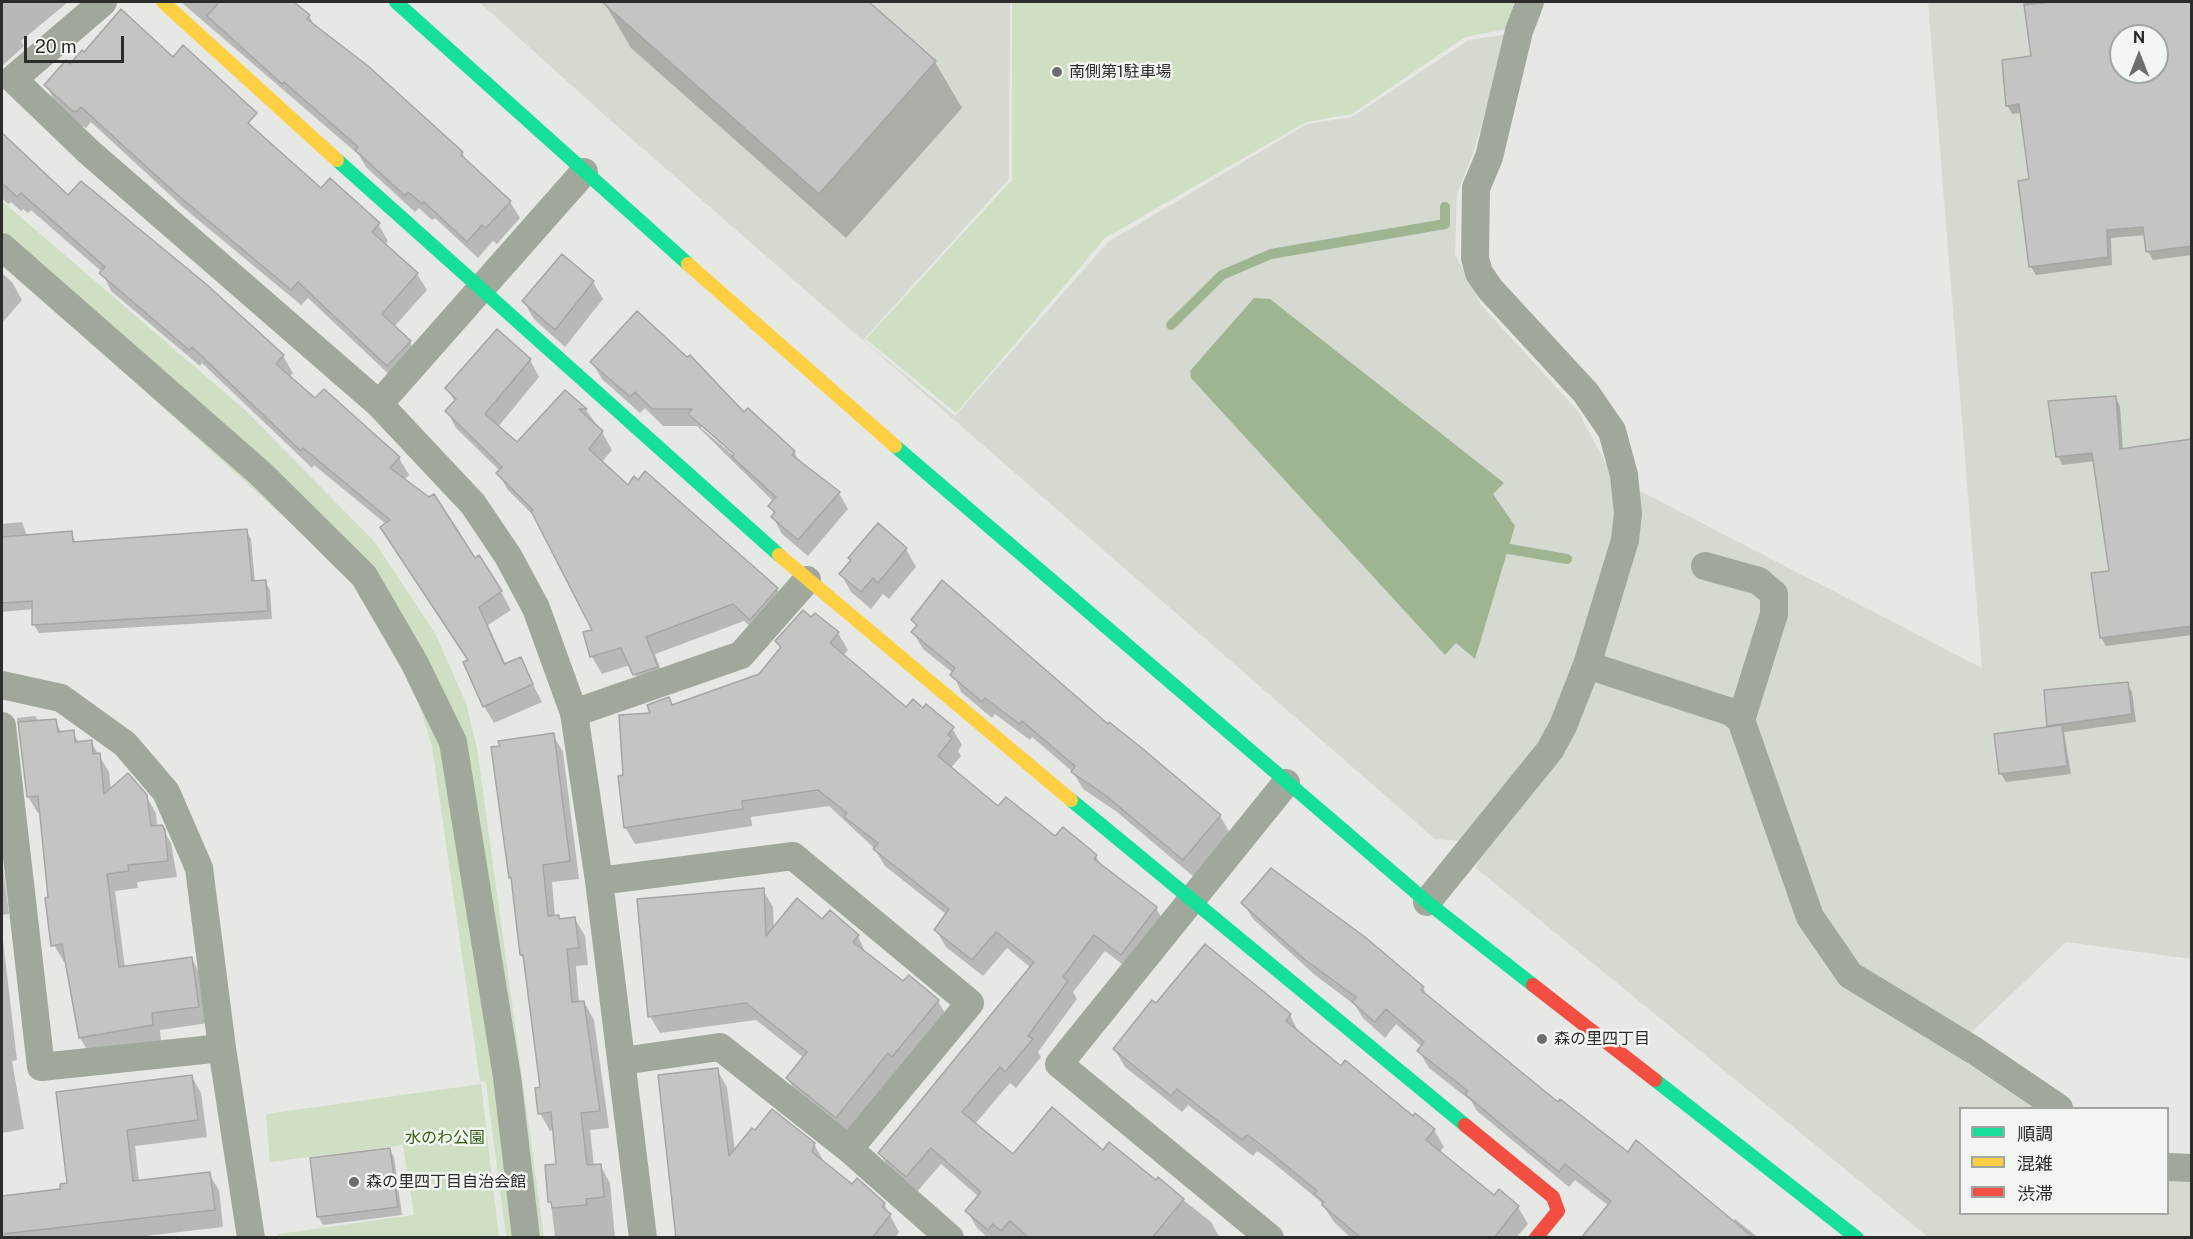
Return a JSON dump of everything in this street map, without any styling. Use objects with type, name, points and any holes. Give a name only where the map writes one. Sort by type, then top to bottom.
[{"type":"street","points":[[103,2],[13,79],[89,152],[379,404],[473,504],[508,556],[536,608],[574,713],[599,881],[643,1238]]},
{"type":"street","points":[[163,2],[480,289],[807,580],[1191,901],[1553,1197],[1558,1211],[1536,1238]]},
{"type":"street","points":[[396,2],[835,395],[1427,903],[1857,1238]]},
{"type":"street","points":[[1427,903],[1550,750],[1563,726],[1587,665],[1625,540],[1628,514],[1621,464],[1612,431],[1586,393],[1490,289],[1479,273],[1474,258],[1476,188],[1489,157],[1518,31],[1530,2]]},
{"type":"street","points":[[379,404],[584,172]]},
{"type":"street","points":[[2,248],[261,474],[363,576],[414,662],[453,742],[507,1077],[526,1238]]},
{"type":"street","points":[[1705,566],[1759,581],[1774,594],[1774,614],[1747,710],[1741,720]]},
{"type":"street","points":[[574,713],[741,655],[807,580]]},
{"type":"street","points":[[1587,665],[1731,712],[1741,720],[1810,917],[1850,975],[1975,1051],[2058,1107]]},
{"type":"street","points":[[2,685],[61,698],[125,744],[166,792],[199,868],[222,1048],[251,1238]]},
{"type":"street","points":[[2,726],[41,1067],[222,1048]]},
{"type":"street","points":[[1270,1238],[1059,1064],[1286,783]]},
{"type":"street","points":[[599,881],[793,856],[970,1003],[849,1149]]},
{"type":"street","points":[[622,1060],[720,1047],[849,1149],[922,1229],[950,1238]]},
{"type":"street","points":[[2169,1167],[2192,1168]]},
{"type":"shaded area","points":[[479,2],[1010,2],[1009,179],[863,340],[955,416],[1108,242],[1307,124],[1352,117],[1469,40],[1509,34],[1473,153],[1457,194],[1455,254],[1481,305],[1578,411],[1613,477],[1982,668],[1928,2],[2191,2],[2191,959],[2066,942],[1951,1052],[2033,1107],[1959,1107],[1959,1215],[2169,1215],[2169,1177],[2191,1180],[2191,1237],[1928,1237],[1476,868],[1481,855],[1470,842],[1435,839],[610,120]]},
{"type":"shaded area","points":[[1254,298],[1270,299],[1504,483],[1493,494],[1515,526],[1475,659],[1456,643],[1445,655],[1191,378],[1190,371]]},
{"type":"green space","points":[[1012,2],[1514,2],[1507,29],[1465,37],[1352,114],[1306,122],[1105,238],[956,413],[866,339],[1012,180]]},
{"type":"green space","points":[[2,201],[245,410],[373,540],[436,635],[466,703],[477,748],[544,1237],[506,1237],[486,1082],[480,1081],[432,746],[408,670],[360,590],[334,562],[44,300],[2,238]]},
{"type":"green space","name":"水のわ公園","points":[[481,1084],[499,1237],[278,1237],[278,1234],[414,1215],[403,1145],[270,1162],[266,1114]]},
{"type":"building","points":[[219,2],[294,2],[310,15],[307,19],[368,66],[463,152],[461,155],[511,201],[486,228],[482,225],[467,242],[424,202],[422,204],[408,192],[405,196],[355,150],[358,147],[284,82],[282,84],[207,16]]},
{"type":"building","points":[[602,2],[869,2],[936,61],[819,194]]},
{"type":"building","points":[[2052,2],[2192,2],[2192,246],[2146,252],[2143,227],[2107,230],[2108,257],[2029,267],[2018,181],[2029,179],[2019,104],[2006,106],[2002,60],[2031,56],[2024,5]]},
{"type":"building","points":[[121,9],[173,57],[183,45],[257,113],[248,123],[321,188],[330,178],[380,223],[372,232],[418,273],[382,314],[411,341],[387,366],[298,282],[291,290],[174,192],[81,107],[76,112],[71,110],[44,85],[66,60],[70,64],[82,50],[84,52]]},
{"type":"building","points":[[2,133],[68,195],[81,181],[206,284],[284,355],[276,364],[315,398],[324,389],[400,457],[390,468],[429,497],[434,494],[475,558],[479,555],[502,591],[479,607],[504,664],[521,657],[533,684],[483,707],[463,662],[468,660],[380,527],[390,520],[303,448],[301,451],[192,347],[189,350],[99,273],[105,267],[21,193],[17,197],[2,183]]},
{"type":"building","points":[[562,254],[594,281],[555,330],[522,301]]},
{"type":"building","points":[[637,311],[687,357],[690,355],[744,412],[748,408],[795,451],[792,455],[840,492],[798,540],[771,517],[775,512],[768,506],[776,497],[732,457],[734,454],[688,414],[692,409],[652,409],[635,392],[630,397],[590,362]]},
{"type":"building","points":[[497,329],[531,359],[485,414],[517,442],[565,390],[587,409],[579,409],[603,431],[589,449],[628,485],[634,476],[638,480],[645,471],[778,588],[750,620],[733,604],[646,637],[658,667],[633,675],[621,648],[590,657],[583,632],[592,630],[531,511],[533,510],[496,473],[502,467],[445,411],[456,399],[445,388]]},
{"type":"building","points":[[2116,396],[2120,449],[2192,439],[2192,626],[2100,638],[2091,573],[2109,571],[2092,453],[2056,457],[2048,401]]},
{"type":"building","points":[[878,523],[907,548],[878,583],[873,578],[861,592],[839,574],[851,560],[848,558]]},
{"type":"building","points":[[247,529],[252,581],[266,580],[268,611],[32,625],[32,601],[2,603],[2,537],[72,531],[73,542]]},
{"type":"building","points":[[942,580],[1108,724],[1109,722],[1143,749],[1221,815],[1183,860],[1105,795],[1071,772],[1075,766],[1022,721],[1019,724],[985,698],[982,702],[950,675],[955,668],[911,632],[917,625],[911,620]]},
{"type":"building","points":[[803,610],[811,617],[815,613],[839,632],[830,643],[906,707],[913,699],[923,708],[926,704],[954,727],[948,735],[952,738],[938,756],[998,806],[1006,797],[1055,836],[1063,827],[1097,855],[1094,859],[1157,907],[1121,955],[1094,935],[1063,977],[1068,981],[1028,1036],[1033,1039],[1005,1072],[1000,1067],[962,1112],[1013,1154],[1052,1107],[1103,1150],[1109,1142],[1156,1180],[1158,1177],[1184,1199],[1152,1238],[1029,1238],[1010,1221],[1001,1231],[993,1224],[988,1230],[965,1211],[981,1192],[931,1148],[906,1177],[878,1153],[1034,962],[996,932],[972,960],[934,930],[949,909],[873,849],[878,843],[844,817],[847,813],[818,790],[742,801],[743,809],[624,828],[618,776],[623,775],[619,715],[650,713],[647,705],[669,697],[672,705],[759,674],[781,647],[775,641]]},
{"type":"building","points":[[2128,682],[2132,714],[2047,726],[2044,690]]},
{"type":"building","points":[[56,719],[58,732],[74,730],[75,742],[92,740],[93,754],[100,753],[104,794],[128,773],[147,795],[151,826],[162,825],[165,830],[168,861],[128,865],[129,871],[107,874],[119,967],[192,957],[199,1007],[152,1013],[153,1025],[79,1038],[62,944],[51,946],[45,898],[48,897],[38,796],[27,797],[18,722]]},
{"type":"building","points":[[2062,725],[2067,766],[1999,774],[1994,734]]},
{"type":"building","points":[[554,733],[570,861],[543,865],[548,916],[559,915],[559,919],[575,917],[579,948],[567,949],[572,1002],[584,1001],[600,1111],[581,1113],[587,1165],[601,1164],[604,1197],[586,1199],[587,1205],[552,1208],[551,1202],[548,1202],[545,1165],[556,1164],[551,1112],[538,1114],[535,1088],[540,1087],[523,955],[520,955],[511,877],[509,878],[491,747],[500,746],[498,741]]},
{"type":"building","points":[[1271,868],[1365,937],[1424,987],[1421,990],[1558,1102],[1560,1099],[1628,1152],[1636,1140],[1754,1238],[1581,1238],[1611,1201],[1565,1164],[1559,1172],[1465,1094],[1468,1091],[1417,1051],[1424,1042],[1386,1009],[1375,1022],[1352,1002],[1356,997],[1304,959],[1241,903]]},
{"type":"building","points":[[764,888],[766,936],[797,898],[822,919],[830,910],[859,935],[853,942],[903,981],[909,975],[939,1000],[892,1057],[888,1053],[836,1118],[786,1078],[807,1052],[746,1003],[648,1017],[637,899]]},
{"type":"building","points":[[1205,944],[1291,1014],[1286,1021],[1341,1066],[1345,1060],[1413,1116],[1415,1113],[1435,1129],[1426,1140],[1494,1195],[1499,1189],[1519,1206],[1494,1238],[1361,1238],[1322,1205],[1324,1202],[1314,1194],[1317,1191],[1260,1144],[1247,1135],[1242,1140],[1177,1089],[1171,1096],[1113,1049],[1152,1000],[1156,1003]]},
{"type":"building","points":[[718,1068],[729,1156],[752,1128],[755,1130],[772,1109],[815,1143],[812,1152],[852,1184],[857,1178],[885,1203],[882,1207],[891,1214],[872,1238],[676,1238],[658,1075]]},
{"type":"building","points":[[192,1075],[198,1120],[127,1130],[133,1181],[210,1172],[215,1210],[2,1234],[2,1196],[60,1189],[60,1184],[67,1183],[56,1092]]},
{"type":"building","name":"森の里四丁目自治会館","points":[[390,1148],[398,1207],[317,1217],[310,1158]]},
{"type":"waterway","points":[[1171,325],[1222,275],[1271,254],[1445,224],[1445,207]]},
{"type":"waterway","points":[[1509,549],[1567,559]]},
{"type":"traffic: fast","points":[[396,2],[688,264]]},
{"type":"traffic: fast","points":[[337,160],[779,555]]},
{"type":"traffic: fast","points":[[895,446],[1427,902],[1533,985]]},
{"type":"traffic: fast","points":[[1071,800],[1465,1125]]},
{"type":"traffic: fast","points":[[1655,1080],[1857,1238]]},
{"type":"traffic: slow","points":[[163,2],[337,160]]},
{"type":"traffic: slow","points":[[688,264],[895,446]]},
{"type":"traffic: slow","points":[[779,555],[1071,800]]},
{"type":"traffic: jam","points":[[1533,985],[1655,1080]]},
{"type":"traffic: jam","points":[[1465,1125],[1553,1197],[1558,1211],[1536,1238]]},
{"type":"place","name":"南側第1駐車場","points":[[1057,72]]},
{"type":"place","name":"森の里四丁目","points":[[1542,1039]]},
{"type":"place","name":"森の里四丁目自治会館","points":[[354,1182]]}]
